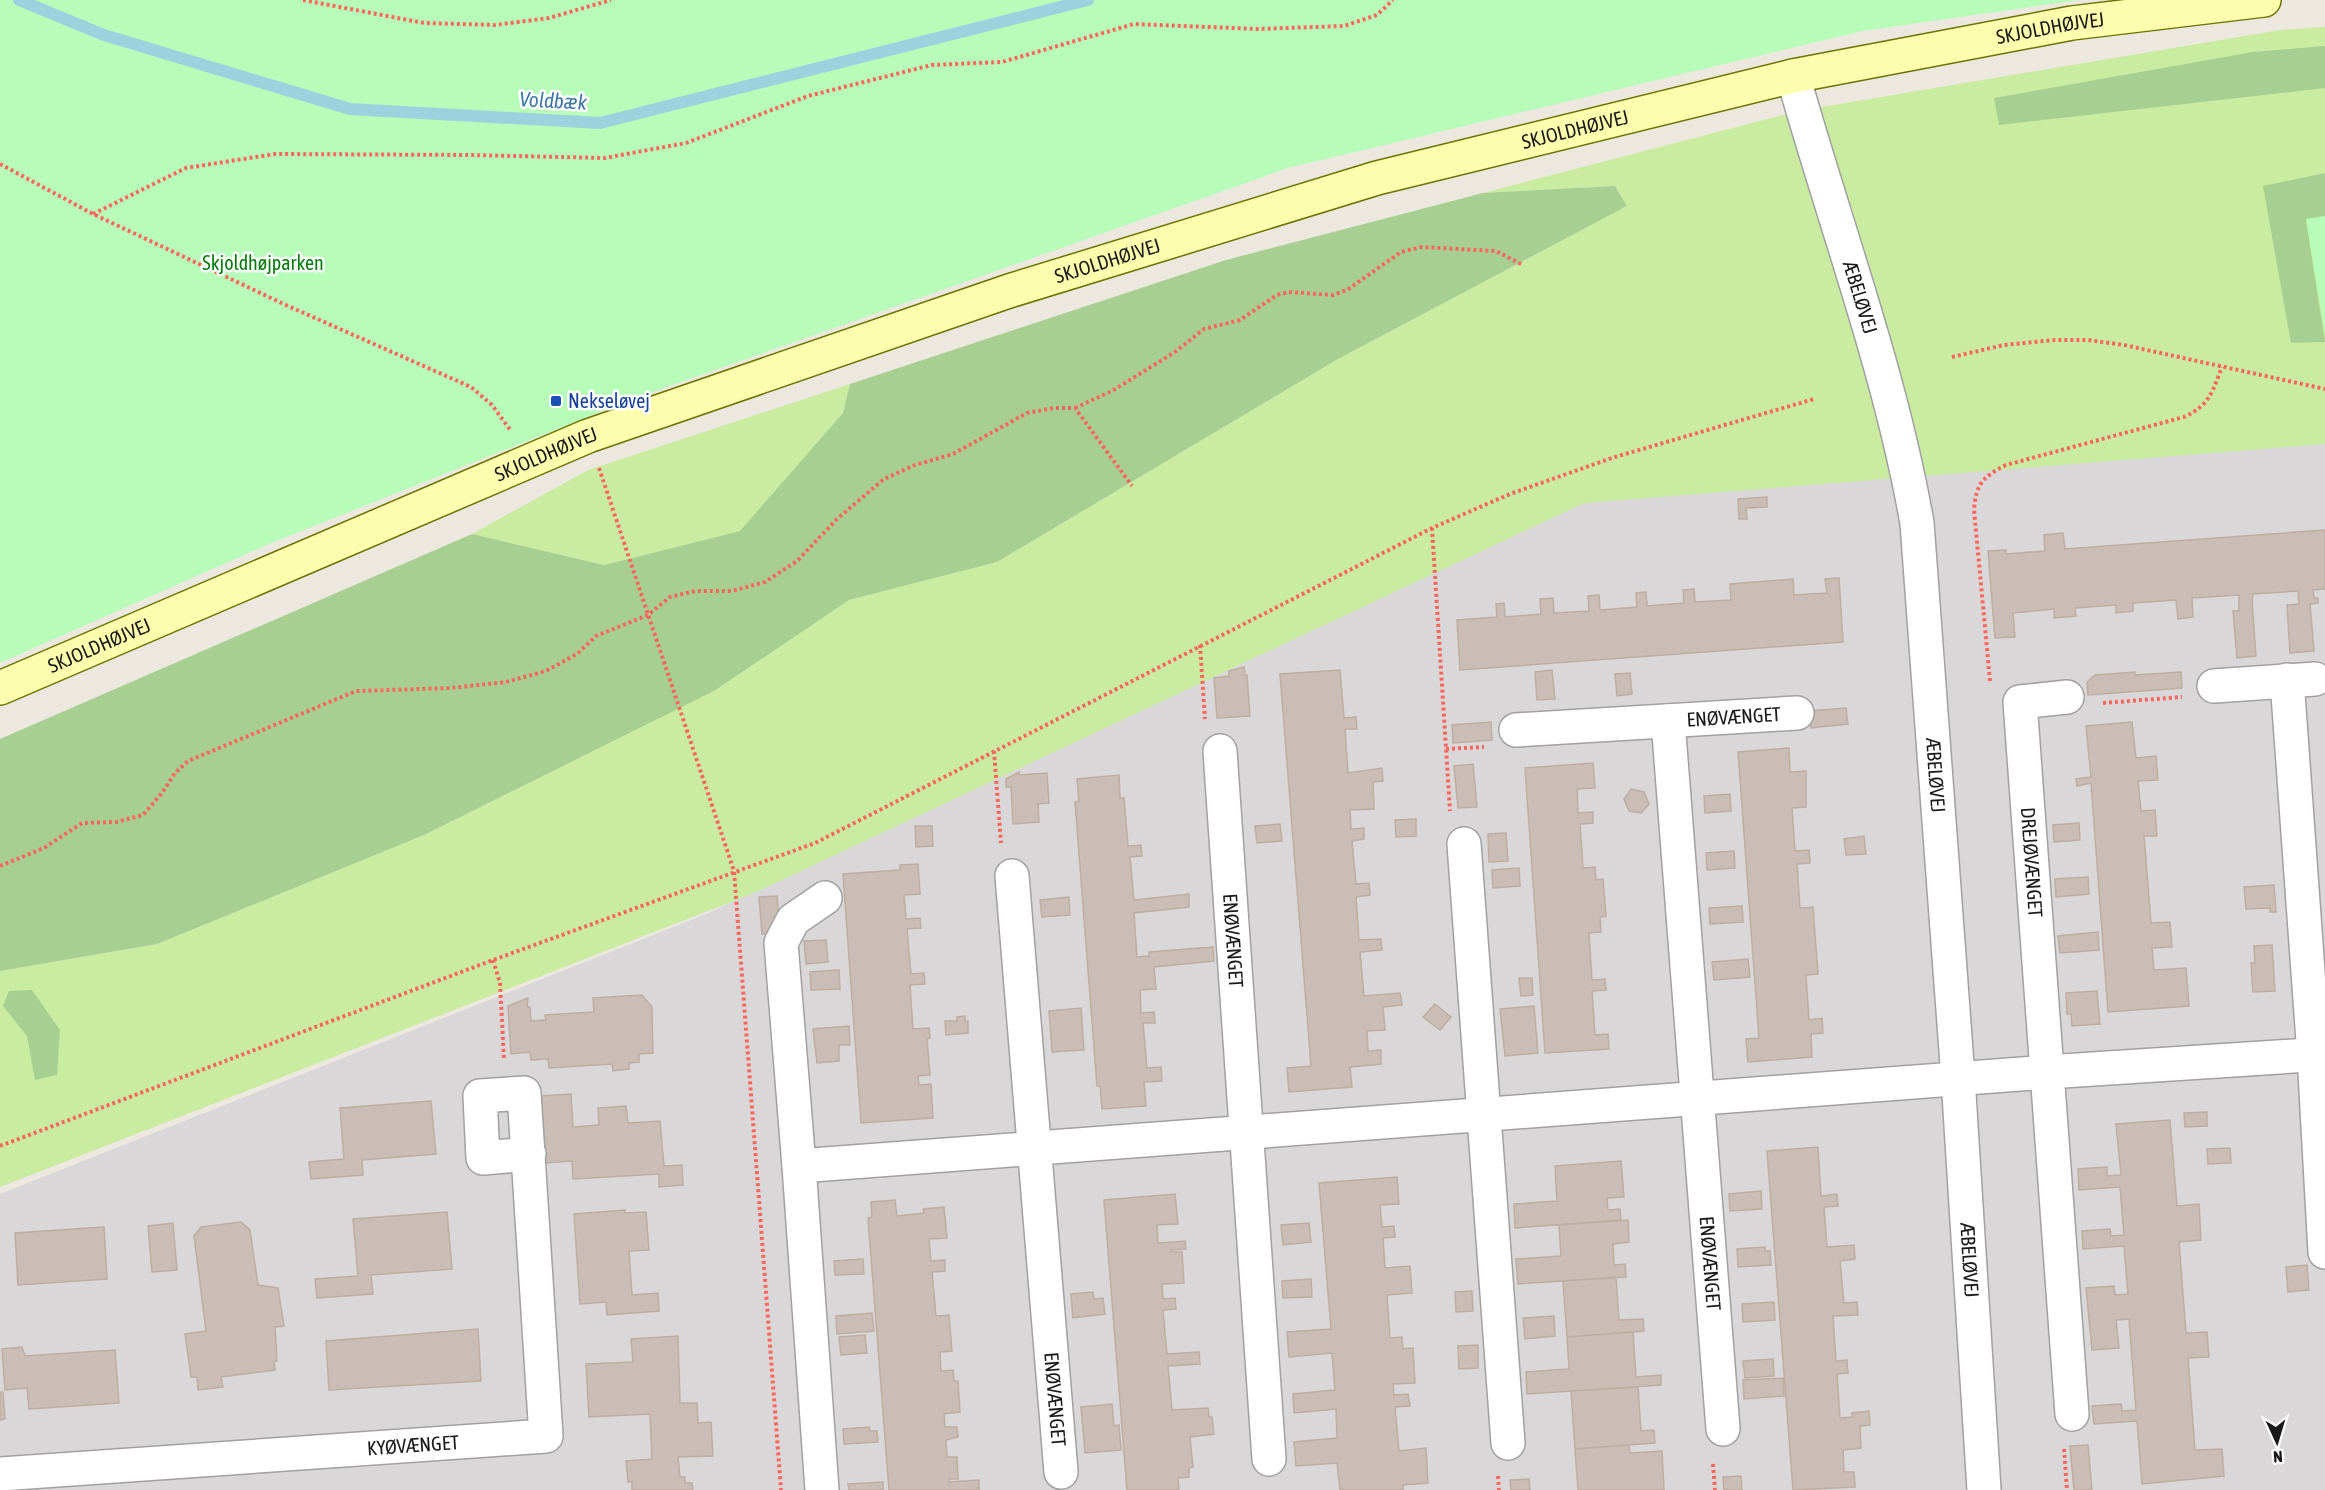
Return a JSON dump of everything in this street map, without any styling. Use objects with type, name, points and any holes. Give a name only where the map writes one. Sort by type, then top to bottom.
[{"type":"street","name":"SKJOLDHØJVEJ","points":[[0,688],[588,436],[1010,291],[1377,178],[1793,76],[2072,23],[2264,0]]},
{"type":"street","name":"ÆBELØVEJ","points":[[1793,76],[1877,352],[1906,460],[1917,523],[1958,1078],[1984,1490]]},
{"type":"street","points":[[2214,686],[2301,680],[2319,1054],[2325,1252]]},
{"type":"street","points":[[2020,702],[2067,697]]},
{"type":"street","name":"DREJØVÆNGET","points":[[2020,702],[2072,1414]]},
{"type":"street","name":"ENØVÆNGET","points":[[1516,730],[1797,713]]},
{"type":"street","name":"ENØVÆNGET","points":[[1668,721],[1723,1429]]},
{"type":"street","name":"ENØVÆNGET","points":[[1220,751],[1269,1459]]},
{"type":"street","points":[[1464,844],[1508,1443]]},
{"type":"street","name":"ENØVÆNGET","points":[[1012,876],[1061,1472]]},
{"type":"street","points":[[822,1490],[781,943],[793,920],[825,898]]},
{"type":"street","points":[[799,1166],[1958,1078],[2319,1054]]},
{"type":"street","name":"KYØVÆNGET","points":[[0,1474],[546,1436],[529,1155]]},
{"type":"path","points":[[303,0],[424,23],[495,25],[549,18],[611,0]]},
{"type":"path","points":[[93,214],[186,168],[275,154],[470,154],[605,158],[686,142],[808,96],[932,65],[1002,62],[1134,24],[1257,29],[1344,26],[1377,15],[1393,0]]},
{"type":"path","points":[[0,164],[93,214],[288,306],[471,387],[497,412],[530,460]]},
{"type":"path","points":[[0,866],[44,848],[82,823],[116,822],[143,815],[175,773],[188,761],[356,691],[451,688],[506,682],[546,671],[576,654],[596,636],[648,615],[670,597],[695,591],[732,591],[765,582],[797,561],[837,519],[884,479],[915,465],[953,453],[1027,412],[1075,408],[1112,391],[1175,352],[1204,329],[1240,320],[1277,295],[1289,292],[1333,295],[1347,290],[1401,252],[1421,247],[1496,251],[1523,265]]},
{"type":"path","points":[[1952,357],[2004,345],[2054,340],[2088,340],[2124,345],[2325,389]]},
{"type":"path","points":[[2020,702],[1990,684],[1974,510],[1979,484],[2006,465],[2184,417],[2200,410],[2210,398],[2222,367]]},
{"type":"path","points":[[0,1146],[493,960],[815,843],[1432,528],[1510,494],[1615,457],[1814,399]]},
{"type":"path","points":[[1075,408],[1132,486]]},
{"type":"path","points":[[588,436],[734,871],[781,1490]]},
{"type":"path","points":[[1432,528],[1452,844],[1464,844]]},
{"type":"path","points":[[1200,645],[1208,753],[1220,751]]},
{"type":"path","points":[[2067,697],[2068,705],[2203,695],[2214,694],[2214,686]]},
{"type":"path","points":[[994,751],[1004,877],[1012,876]]},
{"type":"path","points":[[493,960],[500,984],[501,1021]]},
{"type":"shaded area","points":[[2325,442],[2325,1490],[0,1490],[0,1194],[706,914],[1585,500]]},
{"type":"green space","name":"Skjoldhøjparken","points":[[0,0],[2080,0],[1863,31],[1288,168],[630,400],[269,544],[0,663]]},
{"type":"green space","points":[[2325,27],[2325,444],[1584,503],[754,893],[0,1187],[0,971],[157,944],[424,835],[714,691],[849,600],[997,562],[1338,359],[1627,206],[1615,186],[1483,193],[1798,111],[2280,30]]},
{"type":"green space","points":[[2325,46],[2325,88],[1999,125],[1994,98],[2253,52]]},
{"type":"green space","points":[[2325,173],[2325,216],[2306,220],[2325,342],[2291,343],[2263,186]]},
{"type":"green space","points":[[1615,186],[1627,206],[1338,359],[997,562],[849,600],[714,691],[424,835],[157,944],[0,971],[0,739],[472,534],[604,565],[740,531],[843,413],[850,384],[1226,260],[1483,193]]},
{"type":"green space","points":[[2325,216],[2325,334],[2306,219]]},
{"type":"green space","points":[[850,384],[843,413],[741,531],[604,565],[472,534],[588,470]]},
{"type":"green space","points":[[32,990],[60,1030],[57,1075],[35,1080],[27,1036],[3,1006],[9,991]]},
{"type":"building","points":[[1767,497],[1767,507],[1746,508],[1747,519],[1739,519],[1738,499]]},
{"type":"building","points":[[2325,530],[2325,589],[2313,590],[2314,598],[2318,598],[2318,603],[2310,604],[2314,651],[2290,653],[2287,605],[2299,604],[2298,591],[2253,594],[2256,656],[2237,658],[2233,611],[2239,611],[2239,595],[2192,598],[2193,617],[2178,619],[2176,600],[2133,603],[2133,611],[2116,613],[2116,605],[2075,608],[2076,616],[2054,618],[2054,609],[2013,613],[2015,637],[1995,638],[1988,551],[2006,550],[2006,554],[2045,551],[2044,535],[2063,533],[2065,549]]},
{"type":"building","points":[[1839,578],[1843,642],[1460,670],[1457,620],[1497,617],[1496,604],[1504,603],[1505,617],[1541,614],[1540,599],[1553,598],[1554,613],[1589,611],[1588,596],[1599,595],[1600,610],[1637,607],[1636,593],[1646,592],[1647,606],[1684,603],[1683,590],[1694,589],[1695,602],[1731,600],[1730,584],[1793,579],[1794,595],[1827,593],[1825,579]]},
{"type":"building","points":[[1244,667],[1245,675],[1247,675],[1250,716],[1217,718],[1214,678],[1229,676],[1229,671]]},
{"type":"building","points":[[1340,670],[1344,718],[1356,717],[1357,729],[1345,729],[1348,773],[1382,768],[1383,781],[1373,782],[1374,809],[1350,810],[1351,829],[1364,828],[1364,839],[1352,841],[1356,884],[1369,883],[1370,895],[1356,897],[1359,940],[1381,939],[1382,950],[1360,952],[1364,996],[1400,993],[1402,1005],[1383,1007],[1385,1030],[1367,1031],[1368,1051],[1381,1050],[1381,1064],[1350,1067],[1352,1087],[1289,1092],[1287,1068],[1311,1066],[1280,674]]},
{"type":"building","points":[[1552,670],[1555,699],[1537,700],[1535,672]]},
{"type":"building","points":[[2135,672],[2135,675],[2181,672],[2182,688],[2088,695],[2087,682],[2095,675]]},
{"type":"building","points":[[1630,673],[1632,694],[1617,696],[1615,674]]},
{"type":"building","points":[[1846,708],[1848,724],[1811,728],[1809,711]]},
{"type":"building","points":[[1491,722],[1492,740],[1453,743],[1452,725]]},
{"type":"building","points":[[2132,722],[2136,758],[2156,756],[2158,780],[2138,781],[2141,811],[2155,810],[2157,836],[2144,836],[2151,923],[2170,922],[2172,947],[2152,948],[2154,970],[2186,968],[2189,1006],[2108,1012],[2091,783],[2077,786],[2076,779],[2091,777],[2086,726]]},
{"type":"building","points":[[1789,748],[1790,772],[1806,771],[1806,807],[1792,808],[1795,851],[1809,850],[1810,863],[1797,864],[1800,908],[1813,907],[1818,974],[1806,975],[1809,1020],[1822,1018],[1823,1033],[1811,1034],[1812,1057],[1748,1062],[1746,1039],[1759,1038],[1738,752]]},
{"type":"building","points":[[1593,763],[1595,788],[1577,789],[1578,813],[1593,812],[1593,823],[1580,824],[1583,868],[1595,867],[1596,880],[1603,879],[1606,916],[1600,917],[1601,932],[1589,933],[1592,980],[1605,979],[1606,990],[1592,991],[1595,1035],[1608,1034],[1609,1049],[1545,1053],[1525,768]]},
{"type":"building","points":[[1473,764],[1477,807],[1458,808],[1454,766]]},
{"type":"building","points":[[1019,772],[1019,775],[1047,773],[1049,803],[1038,804],[1039,822],[1013,824],[1011,787],[1006,787],[1006,779]]},
{"type":"building","points":[[1119,775],[1120,798],[1124,798],[1128,846],[1141,845],[1142,856],[1130,857],[1134,900],[1189,894],[1189,907],[1134,913],[1137,957],[1149,956],[1149,952],[1213,947],[1214,961],[1154,967],[1156,989],[1140,990],[1141,1013],[1154,1012],[1155,1023],[1143,1023],[1147,1068],[1161,1067],[1162,1081],[1144,1082],[1146,1106],[1102,1109],[1100,1086],[1097,1086],[1075,802],[1079,801],[1077,779]]},
{"type":"building","points":[[1631,789],[1644,792],[1649,804],[1641,813],[1629,811],[1624,799]]},
{"type":"building","points":[[1730,794],[1731,811],[1705,813],[1704,796]]},
{"type":"building","points":[[1416,819],[1416,836],[1396,837],[1395,820]]},
{"type":"building","points":[[2079,823],[2080,840],[2054,842],[2053,825]]},
{"type":"building","points":[[1280,824],[1282,841],[1257,843],[1255,826]]},
{"type":"building","points":[[915,826],[932,826],[933,846],[916,847]]},
{"type":"building","points":[[1506,833],[1508,861],[1489,862],[1488,834]]},
{"type":"building","points":[[1864,836],[1866,854],[1846,855],[1844,839]]},
{"type":"building","points":[[1734,851],[1735,868],[1707,870],[1706,853]]},
{"type":"building","points":[[918,864],[920,894],[904,895],[906,919],[920,918],[921,928],[907,929],[911,974],[924,973],[925,984],[910,985],[913,1029],[929,1028],[930,1038],[927,1039],[930,1075],[918,1076],[919,1085],[931,1084],[933,1118],[861,1123],[843,874],[900,870],[900,865]]},
{"type":"building","points":[[1519,868],[1520,886],[1493,888],[1492,870]]},
{"type":"building","points":[[2088,877],[2089,894],[2056,897],[2055,879]]},
{"type":"building","points":[[2274,885],[2276,912],[2270,912],[2270,908],[2246,909],[2244,887]]},
{"type":"building","points":[[777,896],[780,933],[762,934],[759,897]]},
{"type":"building","points":[[1069,897],[1070,915],[1042,917],[1040,900]]},
{"type":"building","points":[[1742,906],[1743,922],[1710,924],[1709,908]]},
{"type":"building","points":[[2098,932],[2099,950],[2060,953],[2058,936]]},
{"type":"building","points":[[826,940],[828,962],[806,964],[804,941]]},
{"type":"building","points":[[2272,945],[2275,991],[2253,992],[2251,963],[2255,963],[2254,946]]},
{"type":"building","points":[[1748,959],[1750,977],[1714,980],[1712,962]]},
{"type":"building","points":[[839,970],[840,989],[811,990],[810,972]]},
{"type":"building","points":[[1519,978],[1532,978],[1533,995],[1521,996]]},
{"type":"building","points":[[2097,991],[2100,1024],[2072,1026],[2071,1014],[2067,1014],[2066,993]]},
{"type":"building","points":[[642,995],[652,1007],[653,1053],[639,1054],[639,1062],[629,1063],[629,1069],[613,1071],[612,1064],[549,1068],[548,1059],[531,1060],[530,1052],[511,1054],[508,1006],[528,998],[527,1007],[530,1007],[531,1021],[546,1020],[545,1015],[594,1012],[593,998]]},
{"type":"building","points":[[1435,1004],[1451,1017],[1440,1030],[1423,1017]]},
{"type":"building","points":[[1534,1006],[1538,1053],[1505,1056],[1500,1009]]},
{"type":"building","points":[[1081,1008],[1084,1050],[1052,1052],[1049,1011]]},
{"type":"building","points":[[965,1016],[965,1021],[968,1021],[968,1033],[946,1035],[945,1021],[957,1021],[957,1017]]},
{"type":"building","points":[[849,1026],[850,1045],[839,1045],[839,1061],[817,1063],[813,1029]]},
{"type":"building","points":[[571,1094],[573,1127],[599,1125],[598,1108],[626,1106],[628,1123],[660,1121],[664,1166],[682,1165],[683,1185],[659,1187],[659,1174],[573,1179],[572,1161],[545,1163],[540,1096]]},
{"type":"building","points":[[431,1101],[436,1154],[362,1160],[363,1175],[311,1179],[309,1162],[344,1159],[340,1108]]},
{"type":"building","points":[[2207,1112],[2207,1126],[2185,1127],[2184,1113]]},
{"type":"building","points":[[2170,1120],[2177,1206],[2199,1204],[2201,1240],[2179,1242],[2186,1333],[2207,1332],[2209,1357],[2188,1358],[2195,1450],[2222,1449],[2224,1476],[2142,1484],[2137,1421],[2094,1424],[2092,1406],[2121,1404],[2122,1411],[2136,1410],[2129,1319],[2116,1320],[2119,1348],[2092,1350],[2086,1288],[2114,1286],[2115,1295],[2128,1294],[2124,1246],[2083,1249],[2082,1231],[2110,1229],[2111,1236],[2124,1235],[2120,1187],[2079,1190],[2078,1169],[2107,1167],[2107,1176],[2121,1175],[2116,1124]]},
{"type":"building","points":[[1818,1147],[1821,1196],[1837,1194],[1838,1206],[1824,1207],[1827,1247],[1854,1245],[1855,1259],[1840,1261],[1844,1303],[1857,1302],[1858,1315],[1833,1316],[1836,1361],[1847,1360],[1848,1373],[1837,1374],[1840,1418],[1852,1417],[1852,1413],[1869,1411],[1870,1425],[1860,1426],[1861,1448],[1843,1450],[1844,1472],[1854,1472],[1855,1487],[1793,1490],[1767,1151]]},
{"type":"building","points":[[2230,1148],[2231,1163],[2208,1164],[2207,1149]]},
{"type":"building","points":[[1621,1161],[1624,1197],[1607,1198],[1608,1210],[1620,1209],[1621,1220],[1515,1228],[1514,1204],[1557,1201],[1555,1166]]},
{"type":"building","points":[[1397,1177],[1399,1204],[1380,1205],[1382,1227],[1394,1226],[1395,1237],[1383,1238],[1385,1268],[1410,1266],[1412,1293],[1387,1295],[1390,1338],[1402,1337],[1403,1349],[1413,1348],[1415,1383],[1393,1384],[1394,1395],[1408,1394],[1410,1406],[1395,1407],[1399,1451],[1426,1448],[1428,1483],[1403,1485],[1403,1490],[1340,1490],[1337,1463],[1296,1466],[1294,1442],[1337,1438],[1336,1409],[1294,1413],[1293,1394],[1335,1390],[1332,1353],[1289,1357],[1287,1332],[1331,1329],[1319,1183]]},
{"type":"building","points":[[1761,1191],[1762,1209],[1730,1211],[1729,1194]]},
{"type":"building","points":[[1175,1194],[1178,1224],[1157,1225],[1158,1243],[1185,1241],[1186,1249],[1171,1250],[1171,1252],[1182,1252],[1184,1283],[1162,1284],[1163,1299],[1175,1298],[1176,1309],[1163,1310],[1167,1354],[1199,1352],[1200,1364],[1168,1366],[1172,1410],[1208,1408],[1209,1417],[1212,1417],[1214,1434],[1190,1437],[1193,1467],[1189,1468],[1189,1477],[1178,1478],[1179,1490],[1127,1490],[1104,1200]]},
{"type":"building","points":[[895,1200],[897,1216],[924,1213],[923,1209],[944,1207],[947,1238],[929,1239],[931,1261],[945,1260],[945,1271],[932,1272],[936,1316],[949,1315],[952,1351],[940,1352],[941,1371],[953,1370],[954,1381],[958,1381],[960,1412],[944,1414],[945,1427],[957,1427],[958,1437],[946,1440],[947,1457],[957,1457],[958,1479],[949,1479],[949,1482],[979,1480],[979,1490],[889,1490],[868,1218],[872,1217],[871,1202]]},
{"type":"building","points":[[625,1210],[625,1213],[646,1212],[649,1250],[629,1251],[632,1295],[658,1293],[659,1311],[607,1315],[606,1302],[580,1304],[574,1214]]},
{"type":"building","points":[[447,1212],[452,1269],[371,1275],[373,1294],[317,1298],[315,1279],[358,1276],[353,1219]]},
{"type":"building","points":[[1628,1220],[1629,1242],[1613,1244],[1614,1265],[1625,1264],[1626,1277],[1518,1284],[1516,1259],[1561,1256],[1559,1225]]},
{"type":"building","points":[[241,1222],[250,1230],[258,1285],[278,1288],[284,1326],[275,1327],[277,1361],[274,1362],[275,1370],[221,1377],[223,1387],[198,1390],[197,1377],[191,1377],[185,1334],[206,1331],[194,1236],[201,1227]]},
{"type":"building","points":[[173,1223],[177,1270],[152,1272],[148,1226]]},
{"type":"building","points":[[1309,1223],[1311,1242],[1283,1245],[1281,1225]]},
{"type":"building","points":[[104,1227],[107,1279],[18,1285],[15,1233]]},
{"type":"building","points":[[1765,1247],[1765,1251],[1770,1251],[1771,1265],[1738,1267],[1737,1249]]},
{"type":"building","points":[[863,1259],[864,1274],[835,1275],[834,1261]]},
{"type":"building","points":[[2307,1265],[2309,1290],[2288,1292],[2286,1267]]},
{"type":"building","points":[[1616,1277],[1619,1320],[1643,1319],[1644,1331],[1567,1337],[1563,1281]]},
{"type":"building","points":[[1311,1279],[1312,1297],[1283,1298],[1282,1281]]},
{"type":"building","points":[[1472,1291],[1473,1311],[1456,1312],[1455,1292]]},
{"type":"building","points":[[1093,1292],[1094,1299],[1103,1298],[1105,1314],[1073,1318],[1071,1294]]},
{"type":"building","points":[[1774,1302],[1775,1320],[1743,1322],[1742,1304]]},
{"type":"building","points":[[872,1313],[874,1331],[837,1334],[836,1316]]},
{"type":"building","points":[[1554,1316],[1555,1336],[1525,1339],[1523,1318]]},
{"type":"building","points":[[478,1329],[481,1381],[329,1390],[326,1341]]},
{"type":"building","points":[[1633,1332],[1636,1377],[1661,1375],[1661,1385],[1527,1394],[1526,1372],[1569,1369],[1567,1337]]},
{"type":"building","points":[[865,1335],[867,1353],[841,1355],[839,1337]]},
{"type":"building","points":[[678,1336],[680,1403],[697,1403],[698,1423],[711,1422],[713,1456],[678,1457],[680,1477],[685,1477],[685,1483],[692,1483],[693,1490],[632,1490],[632,1482],[628,1482],[626,1461],[652,1459],[650,1414],[589,1417],[586,1364],[633,1362],[631,1339]]},
{"type":"building","points":[[1478,1345],[1478,1368],[1459,1369],[1458,1346]]},
{"type":"building","points":[[22,1347],[25,1356],[115,1350],[119,1403],[29,1409],[27,1388],[5,1390],[2,1349]]},
{"type":"building","points":[[1773,1359],[1774,1376],[1745,1378],[1743,1361]]},
{"type":"building","points":[[1783,1378],[1784,1396],[1744,1399],[1743,1380]]},
{"type":"building","points":[[1638,1387],[1641,1431],[1654,1430],[1655,1443],[1575,1449],[1571,1391]]},
{"type":"building","points":[[0,1392],[3,1392],[5,1419],[0,1420]]},
{"type":"building","points":[[1112,1404],[1114,1426],[1119,1425],[1121,1450],[1085,1453],[1081,1407]]},
{"type":"building","points":[[869,1427],[870,1431],[877,1431],[878,1442],[844,1444],[843,1429]]},
{"type":"building","points":[[1629,1445],[1630,1453],[1662,1451],[1664,1490],[1578,1490],[1575,1449]]},
{"type":"building","points":[[2088,1445],[2092,1490],[2074,1490],[2070,1446]]},
{"type":"building","points":[[1741,1476],[1742,1490],[1724,1490],[1723,1477]]},
{"type":"building","points":[[1529,1479],[1530,1490],[1511,1490],[1510,1480]]},
{"type":"building","points":[[883,1482],[883,1490],[849,1490],[848,1484]]},
{"type":"waterway","name":"Voldbæk","points":[[19,0],[104,35],[350,109],[600,123],[1088,0]]},
{"type":"place","name":"Nekseløvej","points":[[556,401]]}]
